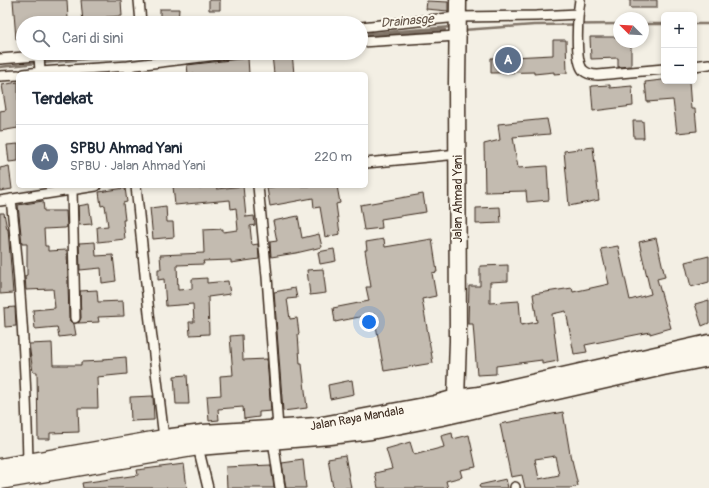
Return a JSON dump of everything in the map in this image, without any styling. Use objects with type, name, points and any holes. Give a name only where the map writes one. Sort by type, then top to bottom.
[{"type":"highway","name":"Jalan Ahmad Yani","points":[[458,0],[458,406]]},
{"type":"highway","name":"Jalan Raya Mandala","points":[[458,406],[486,393],[709,343]]},
{"type":"highway","name":"Jalan Raya Mandala","points":[[2,479],[28,461],[51,465],[198,447],[435,404],[458,406],[709,358]]},
{"type":"highway","name":"Jalan Raya Mandala","points":[[2,479],[51,465],[164,438],[204,433],[276,434]]},
{"type":"street","points":[[139,0],[141,16]]},
{"type":"street","points":[[580,0],[578,16],[578,48],[581,67],[584,71],[598,75],[661,69]]},
{"type":"street","points":[[368,41],[458,26],[537,16],[578,16]]},
{"type":"street","points":[[368,27],[458,26]]},
{"type":"street","points":[[0,59],[16,58]]},
{"type":"street","points":[[39,60],[40,72],[129,70],[191,60]]},
{"type":"street","points":[[697,66],[709,64]]},
{"type":"street","points":[[0,76],[16,74]]},
{"type":"street","points":[[368,163],[458,154]]},
{"type":"street","points":[[0,201],[48,189],[72,190],[84,188]]},
{"type":"street","points":[[136,188],[164,438]]},
{"type":"street","points":[[258,188],[267,277],[280,488]]},
{"type":"street","points":[[72,190],[75,318]]},
{"type":"street","points":[[11,199],[18,263],[28,461]]},
{"type":"street","points":[[198,447],[208,488]]},
{"type":"building","points":[[13,0],[67,0],[68,16],[16,16],[16,39]]},
{"type":"building","points":[[81,0],[121,0],[122,16],[82,16]]},
{"type":"building","points":[[209,0],[220,0],[220,10],[209,10]]},
{"type":"building","points":[[630,0],[657,0],[657,8],[630,8]]},
{"type":"building","points":[[427,1],[448,2],[448,11],[426,9]]},
{"type":"building","points":[[160,9],[179,9],[178,16],[160,16]]},
{"type":"building","points":[[590,37],[613,37],[613,48],[631,48],[631,66],[618,67],[618,58],[591,59]]},
{"type":"building","points":[[553,40],[566,40],[567,73],[491,73],[491,58],[553,55]]},
{"type":"building","points":[[231,60],[248,60],[249,72],[188,72],[187,65]]},
{"type":"building","points":[[273,60],[293,60],[294,72],[274,72]]},
{"type":"building","points":[[661,80],[661,84],[689,84],[691,109],[695,109],[697,131],[677,133],[673,100],[647,102],[645,82]]},
{"type":"building","points":[[16,82],[16,128],[0,131],[0,111],[6,110],[2,85]]},
{"type":"building","points":[[610,85],[610,88],[632,86],[633,106],[593,111],[591,86]]},
{"type":"building","points":[[547,119],[550,134],[513,137],[518,168],[547,166],[549,200],[527,202],[526,191],[485,192],[484,144],[500,140],[498,124]]},
{"type":"building","points":[[633,121],[643,121],[644,138],[634,138]]},
{"type":"building","points":[[16,144],[16,161],[9,162],[7,145]]},
{"type":"building","points":[[593,147],[599,200],[569,206],[564,151]]},
{"type":"building","points":[[9,166],[12,189],[0,191],[0,168]]},
{"type":"building","points":[[125,188],[127,202],[123,203],[125,220],[123,220],[125,239],[98,242],[97,227],[108,226],[105,205],[101,206],[99,192]]},
{"type":"building","points":[[173,188],[243,188],[246,217],[254,216],[255,225],[250,226],[252,245],[258,244],[259,259],[231,263],[231,260],[203,261],[204,264],[177,265],[178,290],[192,289],[192,279],[207,278],[207,283],[228,281],[230,294],[208,297],[209,334],[190,335],[189,322],[194,322],[193,304],[166,306],[164,279],[158,280],[158,269],[161,269],[160,255],[204,253],[203,230],[223,229],[223,232],[238,230],[236,208],[231,209],[230,200],[175,205]]},
{"type":"building","points":[[267,188],[337,188],[340,203],[336,204],[340,234],[325,237],[320,207],[314,208],[313,198],[270,206]]},
{"type":"building","points":[[423,194],[426,212],[381,219],[382,228],[364,230],[360,205]]},
{"type":"building","points":[[43,201],[44,211],[66,211],[67,227],[44,229],[45,246],[48,246],[48,251],[67,250],[69,318],[74,324],[76,335],[59,337],[57,327],[35,329],[33,310],[55,308],[53,289],[26,290],[25,276],[27,275],[27,244],[22,244],[18,205]]},
{"type":"building","points":[[89,204],[92,224],[79,225],[78,206]]},
{"type":"building","points":[[166,206],[167,222],[173,222],[174,237],[153,239],[150,208]]},
{"type":"building","points":[[500,207],[501,223],[476,224],[476,208]]},
{"type":"building","points":[[0,213],[4,213],[8,229],[13,293],[0,294]]},
{"type":"building","points":[[298,216],[302,238],[319,234],[322,247],[271,257],[270,242],[277,241],[273,221]]},
{"type":"building","points":[[656,238],[665,277],[657,279],[671,328],[650,334],[650,332],[585,345],[587,352],[574,354],[566,311],[552,314],[558,361],[542,364],[542,360],[496,366],[496,374],[477,375],[473,324],[468,324],[469,286],[480,286],[480,266],[508,265],[508,281],[490,282],[490,303],[519,301],[521,325],[537,322],[533,294],[572,288],[573,292],[609,284],[601,249],[618,246],[630,300],[651,294],[639,242]]},
{"type":"building","points":[[384,239],[385,247],[432,239],[437,272],[432,273],[436,296],[422,299],[433,363],[384,371],[374,314],[335,322],[333,308],[369,301],[366,287],[371,287],[365,250],[367,250],[366,242]]},
{"type":"building","points":[[95,242],[96,256],[113,255],[116,281],[102,283],[101,268],[80,270],[79,243]]},
{"type":"building","points":[[334,249],[336,261],[320,264],[318,252]]},
{"type":"building","points":[[709,256],[709,282],[691,287],[685,262]]},
{"type":"building","points":[[323,269],[326,293],[310,295],[307,270]]},
{"type":"building","points":[[295,288],[297,298],[287,299],[290,319],[297,318],[300,364],[302,364],[307,408],[283,411],[274,292]]},
{"type":"building","points":[[97,290],[98,302],[123,301],[124,316],[98,317],[99,322],[78,323],[81,318],[80,291]]},
{"type":"building","points":[[709,300],[709,323],[702,326],[695,304]]},
{"type":"building","points":[[15,307],[16,326],[5,327],[4,308]]},
{"type":"building","points":[[242,335],[243,360],[267,359],[271,411],[259,412],[259,417],[244,419],[243,407],[218,409],[219,420],[209,421],[207,396],[221,395],[220,376],[233,375],[230,336]]},
{"type":"building","points":[[52,343],[53,365],[81,365],[81,362],[103,361],[103,359],[126,357],[127,374],[97,377],[98,408],[78,408],[79,432],[50,433],[50,439],[38,439],[37,372],[33,372],[29,344]]},
{"type":"building","points":[[187,375],[189,404],[176,404],[174,376]]},
{"type":"building","points":[[352,380],[354,394],[330,399],[328,385]]},
{"type":"building","points":[[153,396],[154,420],[131,421],[130,397]]},
{"type":"building","points":[[563,412],[571,460],[578,486],[571,488],[525,488],[522,475],[511,477],[500,424]],"holes":[[[555,456],[559,475],[539,479],[535,459]]]},
{"type":"building","points":[[452,433],[453,439],[469,435],[476,467],[460,470],[462,477],[446,481],[448,488],[378,488],[375,473],[392,469],[386,449],[410,442],[414,455],[444,447],[441,436]]},
{"type":"building","points":[[345,455],[351,488],[333,488],[328,458]]},
{"type":"building","points":[[303,460],[306,488],[286,488],[282,463]]},
{"type":"building","points":[[184,464],[187,488],[83,488],[82,483],[138,475],[137,470]]},
{"type":"building","points":[[271,465],[274,488],[227,488],[226,467]]},
{"type":"building","points":[[506,479],[508,488],[480,488],[479,485]]},
{"type":"waterway","points":[[463,30],[534,25],[613,24]]},
{"type":"waterway","points":[[649,24],[661,24]]},
{"type":"waterway","points":[[697,24],[709,24]]},
{"type":"waterway","name":"Drainasge","points":[[368,33],[452,27]]},
{"type":"waterway","name":"Drainasge","points":[[368,36],[445,30]]},
{"type":"waterway","name":"Drainasge","points":[[42,63],[74,60]]},
{"type":"waterway","name":"Drainasge","points":[[0,67],[37,63]]},
{"type":"place","name":"SPBU Ahmad Yani","points":[[508,60]]}]
